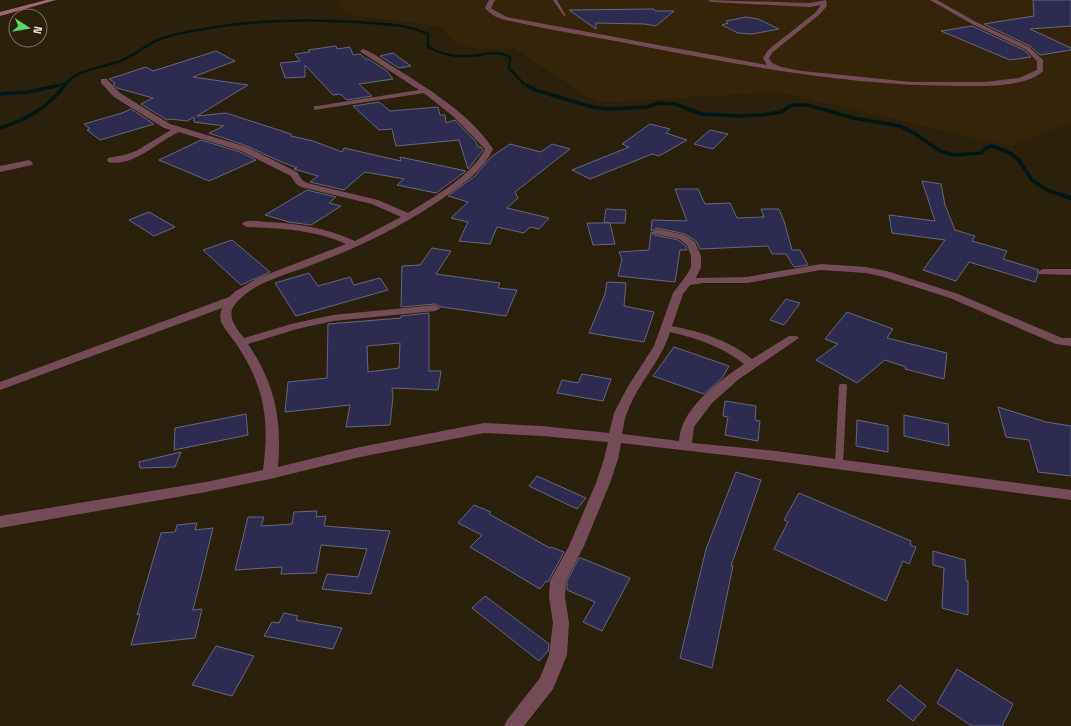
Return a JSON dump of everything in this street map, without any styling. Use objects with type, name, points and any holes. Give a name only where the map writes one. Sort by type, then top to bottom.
[{"type":"street","points":[[0,14],[53,0]]},
{"type":"street","points":[[492,0],[488,8],[490,12],[497,16],[509,19],[781,69],[850,79],[941,85],[985,84],[1021,80],[1040,71],[1040,60],[1027,48],[974,23],[933,0]]},
{"type":"street","points":[[711,0],[810,5],[823,1],[824,6],[818,13],[770,51],[766,58],[770,64],[781,69]]},
{"type":"street","points":[[270,474],[273,446],[272,414],[266,390],[241,342],[233,332],[226,319],[226,310],[234,299],[246,288],[258,281],[377,234],[407,216],[446,192],[470,173],[487,156],[490,149],[486,143],[463,121],[426,92],[364,51]]},
{"type":"street","points":[[104,81],[117,95],[167,126],[178,130],[207,136],[244,149],[294,174],[299,182],[304,186],[375,202],[407,216]]},
{"type":"street","points":[[317,108],[381,97],[426,92]]},
{"type":"street","points":[[111,160],[136,154],[147,149],[166,134],[178,130]]},
{"type":"street","points":[[0,169],[29,163]]},
{"type":"street","points":[[247,224],[279,225],[322,232],[342,238],[354,244]]},
{"type":"street","points":[[513,726],[547,684],[558,655],[562,623],[557,597],[558,581],[576,546],[603,483],[611,459],[620,413],[633,388],[660,346],[678,293],[688,282],[696,267],[696,256],[691,244],[682,237],[657,232]]},
{"type":"street","points":[[688,282],[702,280],[747,280],[821,267],[866,270],[893,276],[954,296],[1060,341],[1071,342]]},
{"type":"street","points":[[1043,272],[1071,272]]},
{"type":"street","points":[[0,386],[234,299]]},
{"type":"street","points":[[241,342],[295,326],[333,318],[435,308]]},
{"type":"street","points":[[666,328],[708,339],[740,355],[751,364]]},
{"type":"street","points":[[685,447],[688,427],[707,401],[751,364],[793,338]]},
{"type":"street","points":[[0,522],[206,487],[270,474],[360,452],[484,428],[542,431],[776,456],[934,478],[1071,494]]},
{"type":"lane","points":[[555,0],[565,15]]},
{"type":"lane","points":[[839,464],[843,386]]},
{"type":"shaded area","points":[[339,0],[1071,0],[1071,123],[1010,146],[778,92],[598,103],[514,48],[478,49],[467,47],[455,43],[439,26],[348,15],[340,8]]},
{"type":"building","points":[[1033,0],[1071,0],[1071,26],[1030,29],[1071,48],[1071,50],[1040,55],[1030,46],[984,24],[1034,16]]},
{"type":"building","points":[[654,9],[655,11],[674,11],[656,26],[645,24],[596,23],[596,29],[569,10]]},
{"type":"building","points":[[746,17],[758,19],[779,29],[752,34],[738,33],[722,25],[728,23],[726,21]]},
{"type":"building","points":[[972,26],[1024,50],[1031,57],[1010,60],[941,31]]},
{"type":"building","points":[[336,46],[337,49],[350,47],[353,55],[360,54],[387,71],[393,79],[359,84],[372,96],[347,100],[340,94],[333,95],[305,65],[305,77],[285,78],[280,63],[300,61],[295,54],[310,52],[308,50]]},
{"type":"building","points":[[216,51],[235,61],[193,77],[248,85],[197,116],[226,113],[342,152],[344,148],[401,161],[400,157],[466,171],[436,193],[397,185],[404,179],[365,172],[344,190],[310,182],[318,176],[294,169],[297,168],[247,146],[209,133],[224,126],[194,122],[194,117],[187,121],[167,120],[141,104],[153,98],[117,88],[113,84],[115,83],[109,79],[146,67],[153,71]]},
{"type":"building","points":[[393,53],[411,66],[399,68],[380,56]]},
{"type":"building","points":[[379,102],[390,111],[438,107],[440,115],[445,115],[446,123],[455,120],[476,142],[478,147],[481,147],[483,150],[468,169],[459,140],[396,146],[392,129],[379,130],[353,106]]},
{"type":"building","points":[[131,109],[154,124],[100,140],[87,130],[90,129],[84,124],[122,113]]},
{"type":"building","points":[[650,124],[670,129],[666,133],[687,140],[659,156],[652,154],[590,179],[572,170],[629,147],[622,144]]},
{"type":"building","points":[[710,130],[728,134],[713,149],[694,144]]},
{"type":"building","points":[[201,140],[240,152],[256,160],[209,181],[159,160]]},
{"type":"building","points":[[510,144],[541,152],[552,144],[570,149],[515,192],[518,198],[507,208],[549,218],[539,229],[530,227],[524,233],[497,227],[490,244],[459,241],[468,222],[451,218],[468,202],[448,196],[475,176],[491,157]]},
{"type":"building","points":[[922,181],[941,184],[945,205],[955,230],[975,236],[972,241],[1007,251],[1003,259],[1039,270],[1037,272],[1038,275],[1035,282],[969,262],[956,281],[923,270],[945,240],[892,233],[889,215],[935,221]]},
{"type":"building","points":[[675,189],[698,189],[705,204],[730,203],[737,218],[764,217],[761,209],[779,209],[792,250],[800,250],[808,265],[794,267],[786,254],[772,254],[768,246],[700,249],[696,241],[685,234],[657,228],[651,231],[652,220],[687,221]]},
{"type":"building","points":[[307,190],[336,197],[329,203],[341,206],[311,225],[289,222],[265,215]]},
{"type":"building","points":[[606,209],[626,210],[625,223],[604,222]]},
{"type":"building","points":[[149,212],[175,227],[154,236],[129,220]]},
{"type":"building","points":[[587,223],[610,223],[615,244],[593,245]]},
{"type":"building","points":[[651,232],[654,235],[678,240],[686,246],[687,250],[680,250],[675,282],[618,276],[622,259],[619,252],[649,250]]},
{"type":"building","points":[[232,240],[270,272],[241,285],[203,250]]},
{"type":"building","points":[[432,248],[451,251],[436,274],[500,283],[498,288],[517,290],[506,316],[442,307],[435,304],[401,307],[402,266],[420,265]]},
{"type":"building","points":[[309,273],[318,286],[350,277],[354,285],[380,278],[388,290],[296,316],[275,283]]},
{"type":"building","points":[[607,282],[626,283],[624,306],[654,312],[644,342],[589,333],[605,294]]},
{"type":"building","points":[[786,299],[800,303],[784,325],[770,320]]},
{"type":"building","points":[[847,312],[893,329],[887,338],[947,353],[944,379],[905,369],[906,367],[885,360],[857,383],[816,360],[838,344],[825,339]]},
{"type":"building","points":[[429,313],[429,371],[441,371],[438,390],[392,388],[393,397],[390,425],[346,427],[350,405],[285,412],[288,382],[327,378],[328,324],[401,318],[401,316]],"holes":[[[400,343],[399,368],[368,372],[367,346]]]},
{"type":"building","points":[[674,347],[729,366],[722,378],[704,394],[653,376]]},
{"type":"building","points":[[582,374],[611,379],[603,401],[557,393],[562,380],[578,383]]},
{"type":"building","points":[[725,401],[756,406],[755,420],[760,421],[758,441],[725,435],[728,417],[723,416]]},
{"type":"building","points":[[998,407],[1046,422],[1071,426],[1071,476],[1038,472],[1029,440],[1006,437]]},
{"type":"building","points":[[246,414],[248,435],[174,450],[175,428]]},
{"type":"building","points":[[904,415],[948,424],[949,446],[904,436]]},
{"type":"building","points":[[857,420],[888,426],[888,452],[856,446]]},
{"type":"building","points":[[181,452],[175,467],[140,468],[139,462]]},
{"type":"building","points":[[736,472],[761,480],[731,566],[733,566],[712,668],[680,658],[706,549]]},
{"type":"building","points":[[537,476],[586,498],[577,509],[529,486]]},
{"type":"building","points":[[799,493],[911,541],[910,545],[916,547],[909,564],[903,561],[886,601],[774,549],[788,522],[784,520]]},
{"type":"building","points":[[474,505],[491,512],[489,514],[550,548],[551,547],[564,552],[548,582],[546,581],[540,589],[470,547],[482,535],[458,523]]},
{"type":"building","points":[[317,511],[316,517],[326,516],[324,526],[390,531],[371,594],[322,589],[327,574],[358,577],[367,549],[321,545],[316,573],[281,574],[282,567],[235,570],[248,517],[264,517],[261,526],[292,524],[294,512]]},
{"type":"building","points":[[197,523],[195,530],[213,528],[193,610],[202,609],[195,638],[131,645],[140,614],[137,615],[161,533],[175,532],[177,525]]},
{"type":"building","points":[[933,551],[965,560],[966,581],[968,581],[968,615],[942,608],[944,568],[933,565]]},
{"type":"building","points":[[579,558],[630,578],[602,631],[583,622],[595,602],[567,590],[567,581]]},
{"type":"building","points":[[485,596],[549,644],[548,651],[539,661],[472,608]]},
{"type":"building","points":[[284,613],[298,616],[296,620],[342,628],[333,649],[264,636],[272,622],[279,623]]},
{"type":"building","points":[[216,646],[254,656],[232,696],[192,685]]},
{"type":"building","points":[[957,669],[1013,704],[1002,726],[972,726],[937,703]]},
{"type":"building","points":[[900,685],[926,706],[913,721],[887,700]]},
{"type":"waterway","points":[[64,86],[75,76],[125,59],[160,39],[194,31],[243,23],[302,20],[360,22],[403,26],[428,34],[428,47],[443,54],[470,56],[495,53],[505,55],[510,57],[509,68],[524,84],[528,86]]},
{"type":"waterway","points":[[51,87],[65,84]]},
{"type":"waterway","points":[[0,94],[28,92],[56,86]]},
{"type":"waterway","points":[[0,128],[19,121],[44,107],[64,86]]},
{"type":"waterway","points":[[528,86],[535,90],[592,107],[609,109],[646,107],[660,103],[675,104],[702,114],[736,116],[763,115],[781,112],[791,105],[808,105],[853,118],[900,126],[914,133],[940,151],[953,155],[981,153],[986,148],[992,146],[1008,152],[1018,159],[1032,180],[1047,190],[1071,198]]}]
